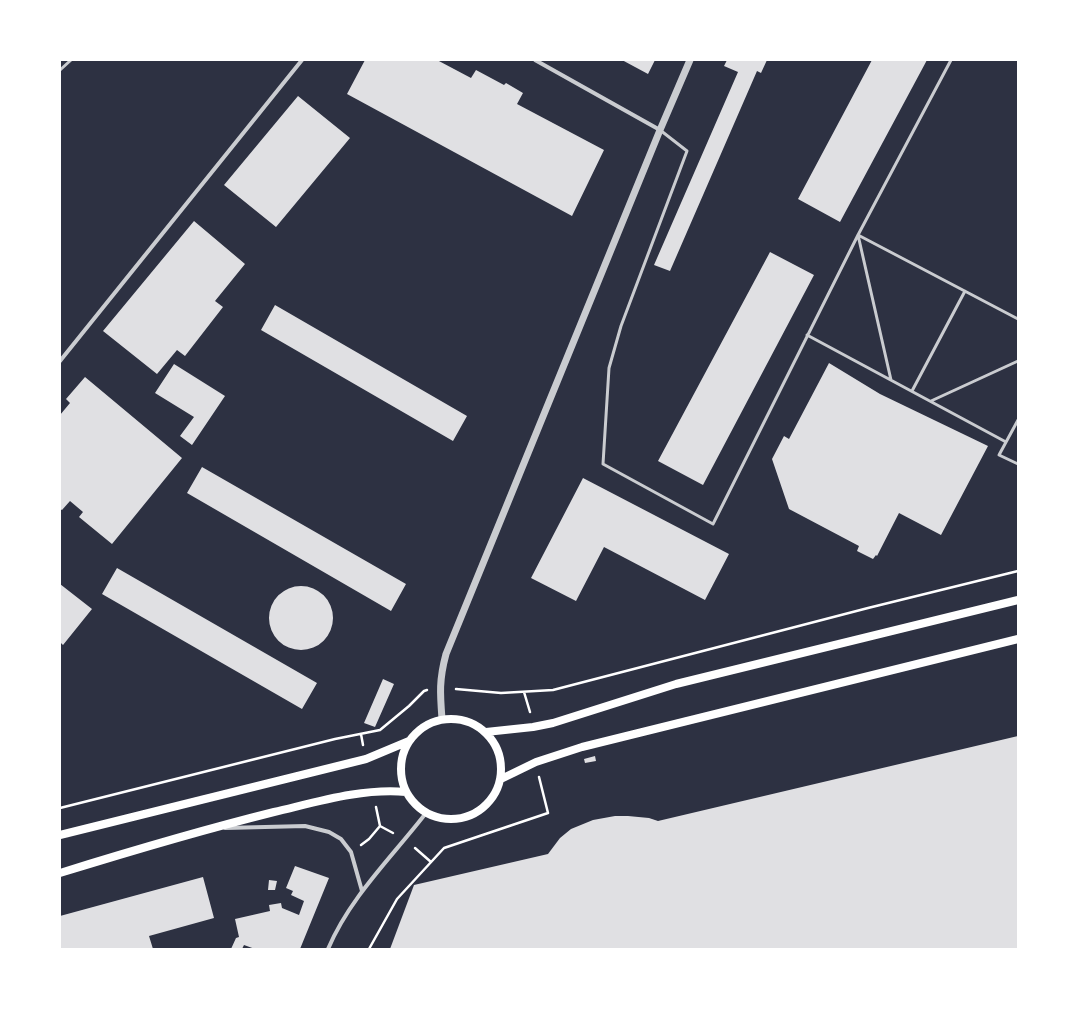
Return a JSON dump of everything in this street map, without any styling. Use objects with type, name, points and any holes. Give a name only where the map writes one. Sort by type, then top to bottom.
[{"type":"main road","points":[[486,732],[533,727],[553,723],[676,684],[1018,600]]},
{"type":"main road","points":[[501,780],[536,762],[582,747],[1018,639]]},
{"type":"main road","points":[[454,718],[466,720],[486,732],[496,745],[502,762],[501,780],[495,794],[485,807],[472,816],[457,820],[441,819],[426,813],[414,804],[406,792],[402,779],[401,766],[403,753],[409,742],[418,731],[429,723],[442,719],[454,718]]},
{"type":"main road","points":[[60,836],[366,759],[409,742]]},
{"type":"main road","points":[[60,873],[212,828],[304,805],[373,791],[390,790],[406,792]]},
{"type":"street","points":[[60,362],[302,60]]},
{"type":"street","points":[[535,60],[660,130]]},
{"type":"street","points":[[442,719],[440,688],[446,654],[690,60]]},
{"type":"street","points":[[328,949],[345,917],[362,891],[426,813]]},
{"type":"street","points":[[212,828],[305,826],[330,832],[341,839],[351,852],[362,891]]},
{"type":"lane","points":[[60,70],[71,60]]},
{"type":"lane","points":[[660,130],[687,151],[621,326],[609,368],[603,464],[712,524],[858,235],[951,60]]},
{"type":"lane","points":[[858,235],[1018,319]]},
{"type":"lane","points":[[858,235],[891,380]]},
{"type":"lane","points":[[912,391],[965,291]]},
{"type":"lane","points":[[808,335],[1006,442]]},
{"type":"lane","points":[[931,402],[1018,361]]},
{"type":"lane","points":[[1018,420],[999,455],[1018,464]]},
{"type":"path","points":[[60,808],[335,739],[380,730],[409,706],[424,691],[440,688],[501,693],[553,690],[868,608],[1018,571]]},
{"type":"path","points":[[369,949],[397,899],[444,848],[548,813]]},
{"type":"building","points":[[365,60],[437,60],[471,78],[476,70],[504,85],[506,83],[523,93],[517,104],[604,150],[572,216],[347,94]]},
{"type":"building","points":[[622,60],[655,60],[648,74]]},
{"type":"building","points":[[727,60],[767,60],[761,73],[757,71],[670,271],[654,265],[738,72],[724,66]]},
{"type":"building","points":[[872,60],[927,60],[840,222],[798,199]]},
{"type":"building","points":[[298,96],[350,138],[276,227],[224,185]]},
{"type":"building","points":[[194,221],[245,264],[215,301],[223,307],[185,356],[177,350],[157,374],[103,331]]},
{"type":"building","points":[[770,252],[814,275],[703,485],[658,461]]},
{"type":"building","points":[[275,305],[467,416],[453,441],[261,330]]},
{"type":"building","points":[[829,363],[880,394],[988,446],[941,535],[899,513],[877,556],[876,555],[873,559],[857,551],[859,546],[789,509],[772,459],[784,436],[789,439]]},
{"type":"building","points":[[174,364],[225,396],[192,445],[180,436],[194,417],[155,393]]},
{"type":"building","points":[[85,377],[182,458],[112,544],[79,517],[83,512],[70,501],[62,510],[60,509],[60,415],[70,403],[66,399]]},
{"type":"building","points":[[202,467],[406,584],[391,611],[187,493]]},
{"type":"building","points":[[583,478],[729,554],[705,600],[604,547],[576,601],[531,578]]},
{"type":"building","points":[[117,568],[317,683],[302,709],[102,594]]},
{"type":"building","points":[[60,584],[92,609],[63,645],[60,642]]},
{"type":"building","points":[[301,586],[313,589],[324,595],[330,606],[333,618],[330,630],[324,641],[313,647],[301,650],[289,647],[278,641],[272,630],[269,618],[272,606],[278,595],[289,589]]},
{"type":"building","points":[[383,679],[394,684],[375,727],[364,723]]},
{"type":"building","points":[[1018,736],[1018,949],[390,949],[414,885],[548,854],[560,838],[571,829],[593,820],[615,816],[628,816],[649,818],[658,821]]},
{"type":"building","points":[[595,756],[596,761],[585,763],[584,759]]},
{"type":"building","points":[[295,866],[329,878],[300,949],[255,949],[244,945],[242,949],[231,949],[236,938],[239,937],[235,919],[270,911],[269,905],[281,903],[282,908],[299,915],[304,901],[291,895],[293,891],[286,888]]},
{"type":"building","points":[[203,877],[214,918],[149,936],[153,949],[60,949],[60,916]]},
{"type":"building","points":[[269,880],[277,881],[275,890],[268,890]]}]
